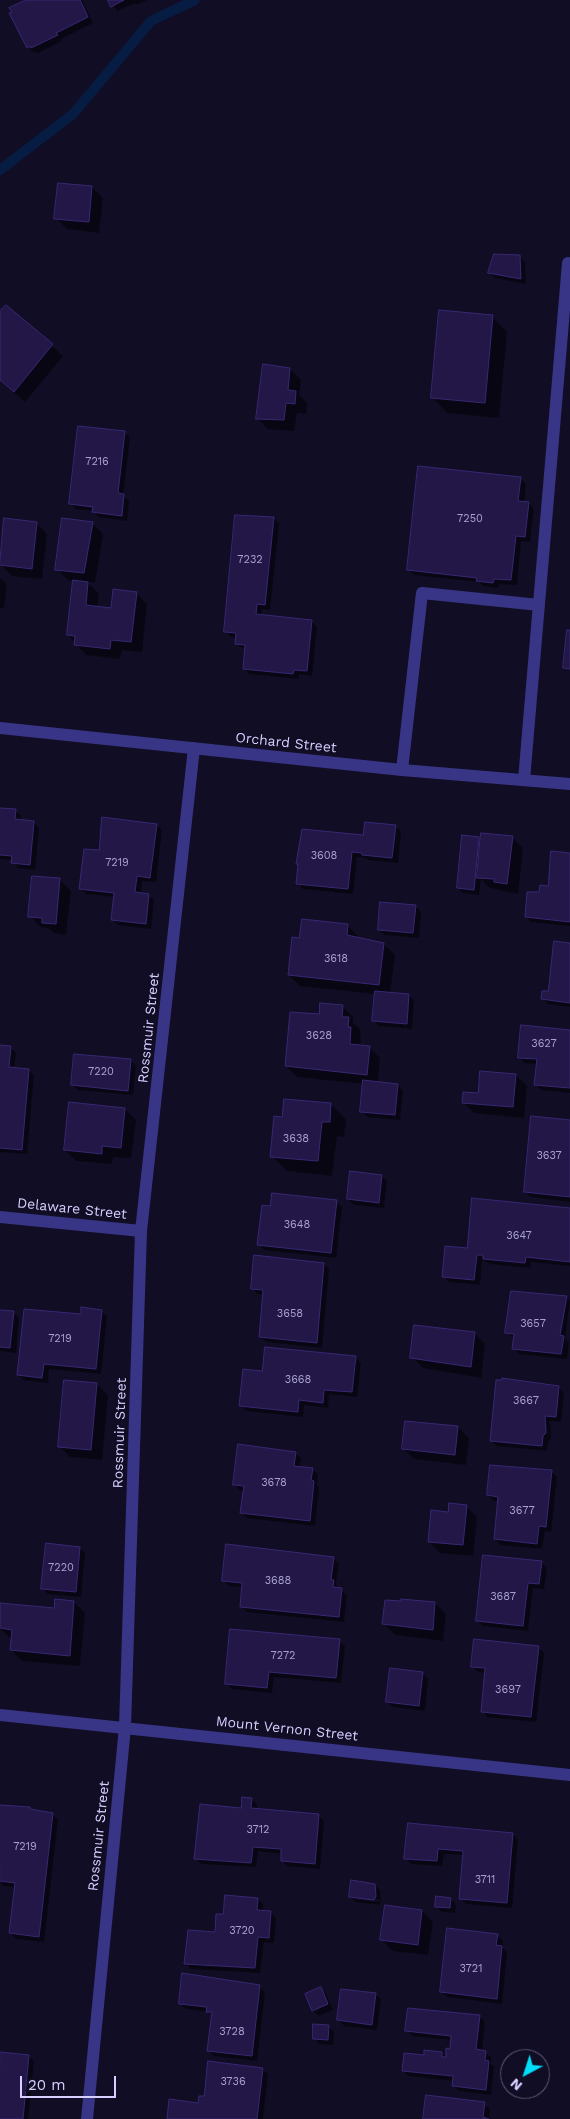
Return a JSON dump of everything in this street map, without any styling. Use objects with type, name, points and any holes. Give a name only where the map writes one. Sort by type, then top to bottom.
[{"type":"street","points":[[524,780],[568,263]]},
{"type":"street","points":[[402,770],[422,593],[539,605]]},
{"type":"street","name":"Orchard Street","points":[[0,728],[402,770],[570,784]]},
{"type":"street","name":"Rossmuir Street","points":[[87,2119],[125,1727],[142,1230],[194,748]]},
{"type":"street","name":"Delaware Street","points":[[0,1217],[142,1230]]},
{"type":"street","name":"Mount Vernon Street","points":[[0,1715],[570,1775]]},
{"type":"building","points":[[26,0],[80,0],[88,17],[56,33],[58,35],[31,48],[30,46],[27,48],[9,13],[12,12],[9,8]]},
{"type":"building","points":[[108,0],[124,0],[111,7]]},
{"type":"building","points":[[58,183],[92,186],[89,222],[54,219]]},
{"type":"building","points":[[494,254],[520,255],[521,279],[488,273]]},
{"type":"building","points":[[6,305],[53,344],[14,392],[0,380],[0,311]]},
{"type":"building","points":[[439,310],[493,315],[485,403],[431,398]]},
{"type":"building","points":[[263,364],[290,368],[288,390],[296,391],[295,404],[286,403],[284,420],[256,419]]},
{"type":"building","points":[[78,426],[125,431],[118,493],[124,494],[122,516],[92,512],[93,507],[69,504]]},
{"type":"building","points":[[418,466],[521,477],[518,501],[529,502],[525,537],[516,536],[511,580],[494,579],[493,583],[476,581],[477,578],[407,570]]},
{"type":"building","points":[[235,515],[274,517],[265,605],[257,604],[256,614],[312,620],[307,671],[294,670],[293,674],[243,669],[245,645],[235,644],[236,633],[224,632]]},
{"type":"building","points":[[4,518],[37,522],[32,569],[0,565]]},
{"type":"building","points":[[62,518],[93,522],[84,573],[55,570]]},
{"type":"building","points":[[73,580],[88,582],[86,605],[111,608],[113,589],[137,592],[131,642],[111,640],[110,649],[74,645],[75,636],[67,635]]},
{"type":"building","points":[[567,630],[570,630],[570,669],[563,668]]},
{"type":"building","points":[[0,808],[16,809],[15,819],[34,821],[30,865],[11,863],[12,856],[0,855]]},
{"type":"building","points":[[102,817],[157,824],[150,878],[137,876],[135,892],[149,894],[146,924],[111,920],[114,893],[79,889],[84,849],[99,850]]},
{"type":"building","points":[[365,822],[396,825],[392,858],[352,852],[348,889],[296,884],[298,864],[296,864],[302,829],[363,835]]},
{"type":"building","points":[[481,833],[513,836],[507,884],[494,882],[494,879],[477,878]]},
{"type":"building","points":[[462,835],[479,837],[474,890],[457,888]]},
{"type":"building","points":[[551,851],[570,853],[570,922],[525,917],[527,892],[539,892],[540,885],[548,886]]},
{"type":"building","points":[[32,876],[60,878],[56,924],[42,923],[42,918],[28,917]]},
{"type":"building","points":[[380,902],[416,905],[413,933],[378,930]]},
{"type":"building","points":[[302,919],[348,924],[347,935],[384,943],[379,985],[288,975],[292,937],[299,938]]},
{"type":"building","points":[[554,941],[570,943],[570,1003],[541,999],[542,991],[548,991]]},
{"type":"building","points":[[375,991],[409,994],[407,1024],[372,1021]]},
{"type":"building","points":[[320,1003],[343,1005],[342,1017],[349,1017],[348,1027],[351,1027],[350,1044],[370,1046],[367,1075],[285,1066],[290,1012],[319,1014]]},
{"type":"building","points":[[521,1025],[570,1030],[570,1088],[534,1085],[537,1059],[518,1058]]},
{"type":"building","points":[[0,1045],[11,1046],[9,1067],[29,1069],[22,1150],[0,1148]]},
{"type":"building","points":[[74,1054],[131,1059],[128,1091],[71,1085]]},
{"type":"building","points":[[480,1071],[516,1074],[513,1107],[462,1103],[463,1092],[478,1093]]},
{"type":"building","points":[[363,1080],[398,1084],[395,1115],[360,1112]]},
{"type":"building","points":[[284,1099],[331,1103],[330,1122],[322,1122],[318,1161],[270,1157],[274,1116],[282,1117]]},
{"type":"building","points":[[69,1102],[125,1108],[121,1148],[102,1146],[102,1154],[64,1150]]},
{"type":"building","points":[[531,1116],[570,1120],[570,1197],[524,1192]]},
{"type":"building","points":[[350,1171],[382,1175],[379,1203],[347,1199]]},
{"type":"building","points":[[272,1193],[337,1200],[331,1253],[257,1245],[262,1205],[270,1206]]},
{"type":"building","points":[[472,1198],[570,1208],[570,1262],[526,1257],[525,1263],[483,1259],[483,1255],[477,1255],[474,1280],[442,1277],[445,1246],[467,1248]]},
{"type":"building","points":[[254,1255],[324,1263],[317,1343],[259,1337],[263,1290],[251,1289]]},
{"type":"building","points":[[511,1291],[567,1296],[560,1335],[564,1336],[561,1354],[512,1349],[514,1334],[505,1333]]},
{"type":"building","points":[[81,1307],[102,1310],[96,1369],[44,1364],[42,1378],[17,1375],[24,1309],[81,1314]]},
{"type":"building","points":[[0,1310],[14,1311],[10,1348],[0,1347]]},
{"type":"building","points":[[414,1325],[475,1332],[471,1367],[410,1358]]},
{"type":"building","points":[[265,1347],[356,1356],[352,1392],[324,1390],[323,1403],[299,1400],[298,1412],[239,1406],[243,1369],[262,1371]]},
{"type":"building","points":[[502,1378],[559,1386],[556,1417],[545,1416],[546,1433],[543,1436],[542,1446],[490,1441],[496,1380],[502,1380]]},
{"type":"building","points":[[64,1380],[97,1383],[91,1450],[58,1447]]},
{"type":"building","points":[[405,1421],[458,1426],[455,1455],[402,1449]]},
{"type":"building","points":[[238,1444],[296,1452],[294,1466],[313,1468],[311,1480],[314,1481],[310,1521],[240,1513],[244,1486],[233,1485]]},
{"type":"building","points":[[490,1465],[552,1470],[546,1527],[539,1526],[537,1544],[494,1539],[498,1497],[487,1495]]},
{"type":"building","points":[[449,1503],[467,1505],[463,1545],[428,1542],[431,1510],[448,1512]]},
{"type":"building","points":[[46,1543],[80,1547],[76,1592],[41,1589]]},
{"type":"building","points":[[226,1544],[334,1557],[331,1580],[334,1580],[333,1587],[342,1588],[339,1617],[240,1607],[242,1583],[222,1581]]},
{"type":"building","points":[[483,1555],[542,1561],[539,1584],[528,1583],[523,1626],[476,1621]]},
{"type":"building","points":[[55,1599],[74,1601],[70,1656],[10,1650],[12,1630],[0,1628],[0,1603],[54,1608]]},
{"type":"building","points":[[401,1599],[435,1602],[433,1630],[382,1624],[385,1600],[401,1601]]},
{"type":"building","points":[[230,1629],[340,1639],[336,1678],[269,1672],[267,1688],[225,1684]]},
{"type":"building","points":[[474,1639],[539,1646],[531,1717],[481,1712],[485,1668],[471,1667]]},
{"type":"building","points":[[390,1668],[423,1672],[419,1706],[386,1702]]},
{"type":"building","points":[[242,1797],[252,1798],[251,1808],[319,1814],[315,1864],[281,1861],[281,1849],[253,1847],[251,1863],[194,1859],[200,1804],[241,1808]]},
{"type":"building","points":[[0,1805],[30,1807],[30,1809],[53,1813],[39,1937],[9,1933],[15,1883],[0,1881]]},
{"type":"building","points":[[408,1823],[513,1833],[507,1903],[459,1899],[463,1851],[438,1849],[437,1861],[404,1859]]},
{"type":"building","points":[[351,1880],[375,1884],[376,1896],[374,1900],[349,1897]]},
{"type":"building","points":[[225,1895],[258,1898],[257,1910],[271,1911],[269,1938],[258,1937],[255,1968],[184,1964],[188,1930],[215,1932],[216,1914],[223,1914]]},
{"type":"building","points":[[436,1896],[451,1898],[450,1908],[435,1907]]},
{"type":"building","points":[[385,1905],[422,1910],[418,1945],[380,1940]]},
{"type":"building","points":[[447,1928],[498,1934],[496,1945],[502,1946],[497,1999],[440,1992]]},
{"type":"building","points":[[182,1973],[260,1985],[252,2056],[207,2051],[212,2012],[206,2012],[207,2007],[179,2004]]},
{"type":"building","points":[[321,1987],[328,2004],[312,2011],[305,1994]]},
{"type":"building","points":[[341,1989],[376,1993],[372,2025],[337,2020]]},
{"type":"building","points":[[408,2008],[480,2015],[476,2049],[486,2051],[485,2060],[489,2061],[486,2090],[452,2086],[453,2076],[402,2071],[404,2053],[424,2055],[424,2050],[442,2052],[442,2057],[446,2057],[446,2048],[450,2049],[451,2036],[405,2031]]},
{"type":"building","points":[[313,2024],[329,2025],[328,2040],[313,2039]]},
{"type":"building","points":[[0,2052],[29,2055],[23,2119],[0,2119]]},
{"type":"building","points":[[208,2061],[263,2068],[257,2119],[167,2119],[169,2099],[198,2103],[199,2096],[204,2096]]},
{"type":"building","points":[[426,2095],[485,2102],[483,2117],[489,2119],[423,2119]]},
{"type":"waterway","points":[[0,170],[73,114],[151,21],[195,0]]}]
